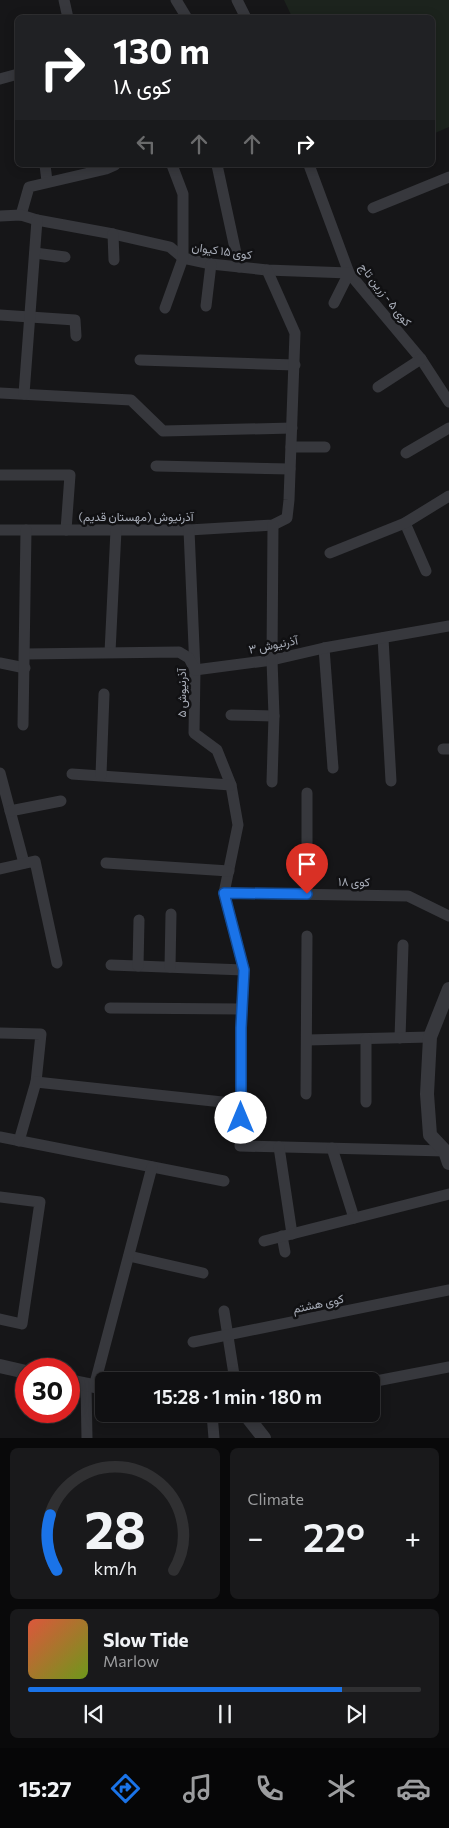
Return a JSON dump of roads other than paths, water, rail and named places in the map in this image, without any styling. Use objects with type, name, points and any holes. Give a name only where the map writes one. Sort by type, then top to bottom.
[{"type":"street","points":[[64,0],[67,15]]},
{"type":"street","points":[[176,0],[185,15]]},
{"type":"street","points":[[237,0],[244,15]]},
{"type":"street","points":[[0,79],[15,75]]},
{"type":"street","points":[[45,167],[47,182]]},
{"type":"street","points":[[21,215],[29,187],[111,167]]},
{"type":"street","points":[[165,308],[183,258],[183,194],[173,167]]},
{"type":"street","points":[[217,167],[239,267]]},
{"type":"street","name":"کوی ۵ - زرین تاج","points":[[310,167],[349,273],[421,359],[449,402]]},
{"type":"street","points":[[373,208],[449,177]]},
{"type":"street","name":"کوی ۱۵ کیوان","points":[[0,216],[21,215],[37,220],[113,234],[170,247],[183,258],[211,264],[267,270],[349,273]]},
{"type":"street","points":[[24,394],[37,220]]},
{"type":"street","points":[[113,234],[114,260]]},
{"type":"street","points":[[35,253],[65,257]]},
{"type":"street","points":[[206,306],[211,264]]},
{"type":"street","points":[[267,270],[295,333],[292,428],[286,518],[273,526],[272,660],[274,716],[272,782]]},
{"type":"street","points":[[334,304],[349,273]]},
{"type":"street","points":[[0,315],[75,320],[76,336]]},
{"type":"street","points":[[378,387],[421,359]]},
{"type":"street","points":[[140,360],[295,365]]},
{"type":"street","points":[[0,393],[132,400],[163,431],[292,428]]},
{"type":"street","points":[[406,453],[449,428]]},
{"type":"street","points":[[291,447],[325,447]]},
{"type":"street","points":[[156,466],[290,469]]},
{"type":"street","points":[[0,475],[70,475],[66,530]]},
{"type":"street","points":[[330,553],[405,523],[449,496]]},
{"type":"street","points":[[405,523],[426,571]]},
{"type":"street","name":"آذرنیوش (مهستان قدیم)","points":[[0,530],[189,530],[273,526]]},
{"type":"street","points":[[23,724],[26,530]]},
{"type":"street","points":[[110,652],[116,530]]},
{"type":"street","name":"آذرنیوش ۵","points":[[189,530],[195,670],[194,733],[217,750],[231,785],[238,824],[230,872],[224,893]]},
{"type":"street","name":"آذرنیوش ۳","points":[[195,670],[272,660],[324,648],[449,626]]},
{"type":"street","points":[[383,638],[391,781]]},
{"type":"street","points":[[324,648],[334,768]]},
{"type":"street","points":[[25,654],[179,652],[189,658],[195,670]]},
{"type":"street","points":[[0,663],[25,668]]},
{"type":"street","points":[[101,776],[104,694]]},
{"type":"street","points":[[231,715],[274,716]]},
{"type":"street","points":[[0,773],[24,863]]},
{"type":"street","points":[[72,774],[231,785]]},
{"type":"street","points":[[307,793],[307,894]]},
{"type":"street","points":[[10,810],[61,801]]},
{"type":"street","points":[[0,869],[35,861],[57,963]]},
{"type":"street","points":[[106,863],[230,872]]},
{"type":"street","points":[[224,893],[244,970],[240,1146],[332,1148],[448,1154]]},
{"type":"street","name":"کوی ۱۸","points":[[224,893],[408,896],[449,916]]},
{"type":"street","points":[[170,967],[171,914]]},
{"type":"street","points":[[138,966],[139,920]]},
{"type":"street","points":[[306,1094],[307,936]]},
{"type":"street","points":[[400,1038],[403,945]]},
{"type":"street","points":[[111,965],[244,970]]},
{"type":"street","points":[[448,1154],[430,1135],[427,1094],[430,1037],[449,990]]},
{"type":"street","points":[[110,1008],[242,1009]]},
{"type":"street","points":[[0,1033],[41,1034],[36,1082],[19,1141]]},
{"type":"street","points":[[307,1040],[430,1037]]},
{"type":"street","points":[[366,1039],[366,1102]]},
{"type":"street","points":[[36,1082],[241,1104]]},
{"type":"street","points":[[0,1138],[224,1182]]},
{"type":"street","points":[[279,1147],[287,1235],[285,1252]]},
{"type":"street","points":[[332,1148],[354,1218]]},
{"type":"street","points":[[99,1372],[152,1167]]},
{"type":"street","points":[[264,1241],[449,1194]]},
{"type":"street","points":[[0,1197],[40,1202],[22,1324],[0,1319]]},
{"type":"street","points":[[319,1227],[323,1238]]},
{"type":"street","points":[[129,1256],[203,1273]]},
{"type":"street","name":"کوی هشتم","points":[[193,1342],[449,1290]]},
{"type":"street","points":[[224,1311],[234,1372]]},
{"type":"street","points":[[0,1366],[15,1369]]},
{"type":"street","points":[[380,1380],[449,1367]]},
{"type":"street","points":[[80,1384],[95,1387],[87,1438]]},
{"type":"street","points":[[213,1422],[214,1438]]},
{"type":"street","points":[[251,1422],[264,1438]]}]
